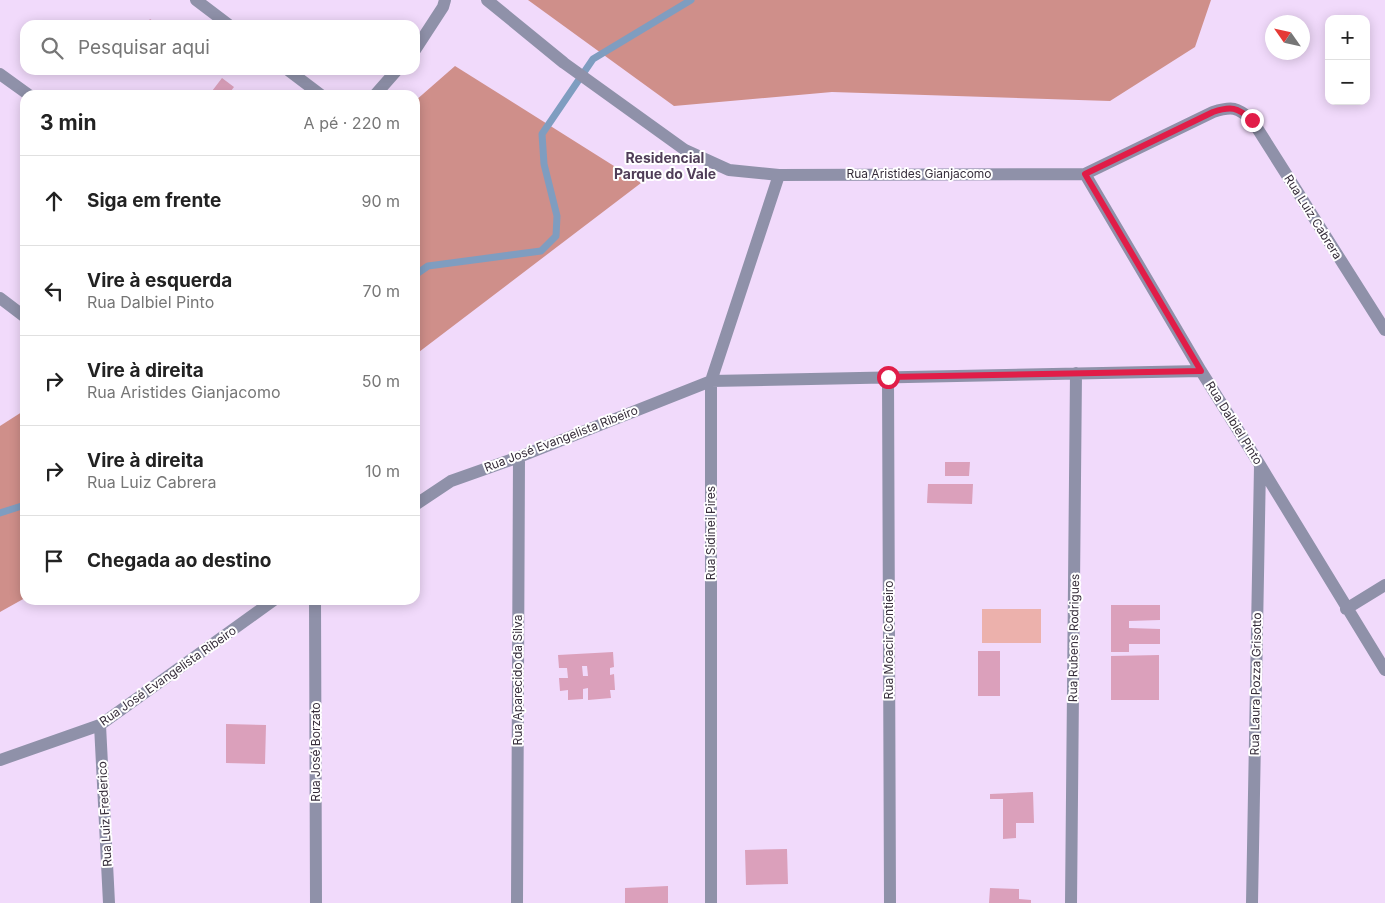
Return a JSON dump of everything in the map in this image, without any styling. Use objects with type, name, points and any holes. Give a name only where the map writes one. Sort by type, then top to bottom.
[{"type":"street","points":[[196,0],[222,20]]},
{"type":"street","points":[[420,42],[445,0]]},
{"type":"street","name":"Rua Aristides Gianjacomo","points":[[487,0],[608,96],[685,150],[729,170],[779,175],[1085,174],[1213,112],[1226,108],[1237,109]]},
{"type":"street","points":[[0,74],[22,90]]},
{"type":"street","points":[[295,75],[314,90]]},
{"type":"street","points":[[379,90],[393,75]]},
{"type":"street","name":"Rua Luiz Cabrera","points":[[1237,109],[1252,120],[1385,330]]},
{"type":"street","name":"Rua Dalbiel Pinto","points":[[1085,174],[1201,371],[1385,670]]},
{"type":"street","name":"Rua Sidinei Pires","points":[[711,903],[711,381],[779,175]]},
{"type":"street","points":[[0,298],[20,313]]},
{"type":"street","points":[[711,381],[1201,371]]},
{"type":"street","name":"Rua Rubens Rodrigues","points":[[1072,903],[1076,373]]},
{"type":"street","name":"Rua Moacir Contieiro","points":[[888,377],[890,903]]},
{"type":"street","name":"Rua José Evangelista Ribeiro","points":[[420,502],[451,481],[519,457],[711,381]]},
{"type":"street","name":"Rua Aparecido da Silva","points":[[517,903],[519,457]]},
{"type":"street","name":"Rua Laura Pozza Grisotto","points":[[1252,903],[1260,465]]},
{"type":"street","points":[[1346,609],[1385,585]]},
{"type":"street","name":"Rua José Evangelista Ribeiro","points":[[0,760],[100,725],[267,605]]},
{"type":"street","name":"Rua José Borzato","points":[[315,605],[316,903]]},
{"type":"street","name":"Rua Luiz Frederico","points":[[100,725],[110,903]]},
{"type":"shaded area","points":[[528,0],[1211,0],[1195,47],[1110,101],[832,92],[674,106]]},
{"type":"shaded area","points":[[455,66],[641,183],[420,351],[420,97]]},
{"type":"shaded area","points":[[20,413],[20,601],[0,612],[0,426]]},
{"type":"shaded area","points":[[982,609],[1041,609],[1041,643],[982,643]]},
{"type":"building","points":[[222,78],[234,87],[232,90],[213,90]]},
{"type":"building","points":[[945,462],[970,462],[969,476],[945,476]]},
{"type":"building","points":[[928,484],[973,484],[972,504],[927,503]]},
{"type":"building","points":[[1111,605],[1160,605],[1160,620],[1129,621],[1129,628],[1160,629],[1160,644],[1129,644],[1129,652],[1111,652]]},
{"type":"building","points":[[978,651],[1000,651],[1000,696],[978,696]]},
{"type":"building","points":[[613,652],[614,667],[610,668],[610,675],[614,674],[615,690],[610,690],[611,698],[588,700],[588,688],[583,689],[583,699],[568,700],[568,690],[560,691],[559,678],[568,678],[567,668],[559,668],[558,655]],"holes":[[[582,666],[587,666],[588,676],[583,676]]]},
{"type":"building","points":[[1159,655],[1159,700],[1111,700],[1111,656]]},
{"type":"building","points":[[226,724],[266,725],[265,764],[226,763]]},
{"type":"building","points":[[1033,792],[1034,823],[1016,823],[1016,838],[1003,839],[1003,799],[990,799],[990,794]]},
{"type":"building","points":[[787,849],[788,884],[746,885],[745,850]]},
{"type":"building","points":[[668,886],[668,903],[625,903],[625,888]]},
{"type":"building","points":[[990,888],[1019,889],[1019,899],[1031,900],[1031,903],[989,903]]},
{"type":"waterway","points":[[420,272],[428,266],[541,251],[556,236],[557,216],[544,164],[542,134],[593,59],[691,0]]},
{"type":"waterway","points":[[0,513],[20,507]]},
{"type":"district","name":"Residencial Parque do Vale","points":[[665,166]]},
{"type":"route","points":[[888,377],[1201,371],[1085,174],[1213,112],[1226,108],[1237,109],[1252,120]]}]
